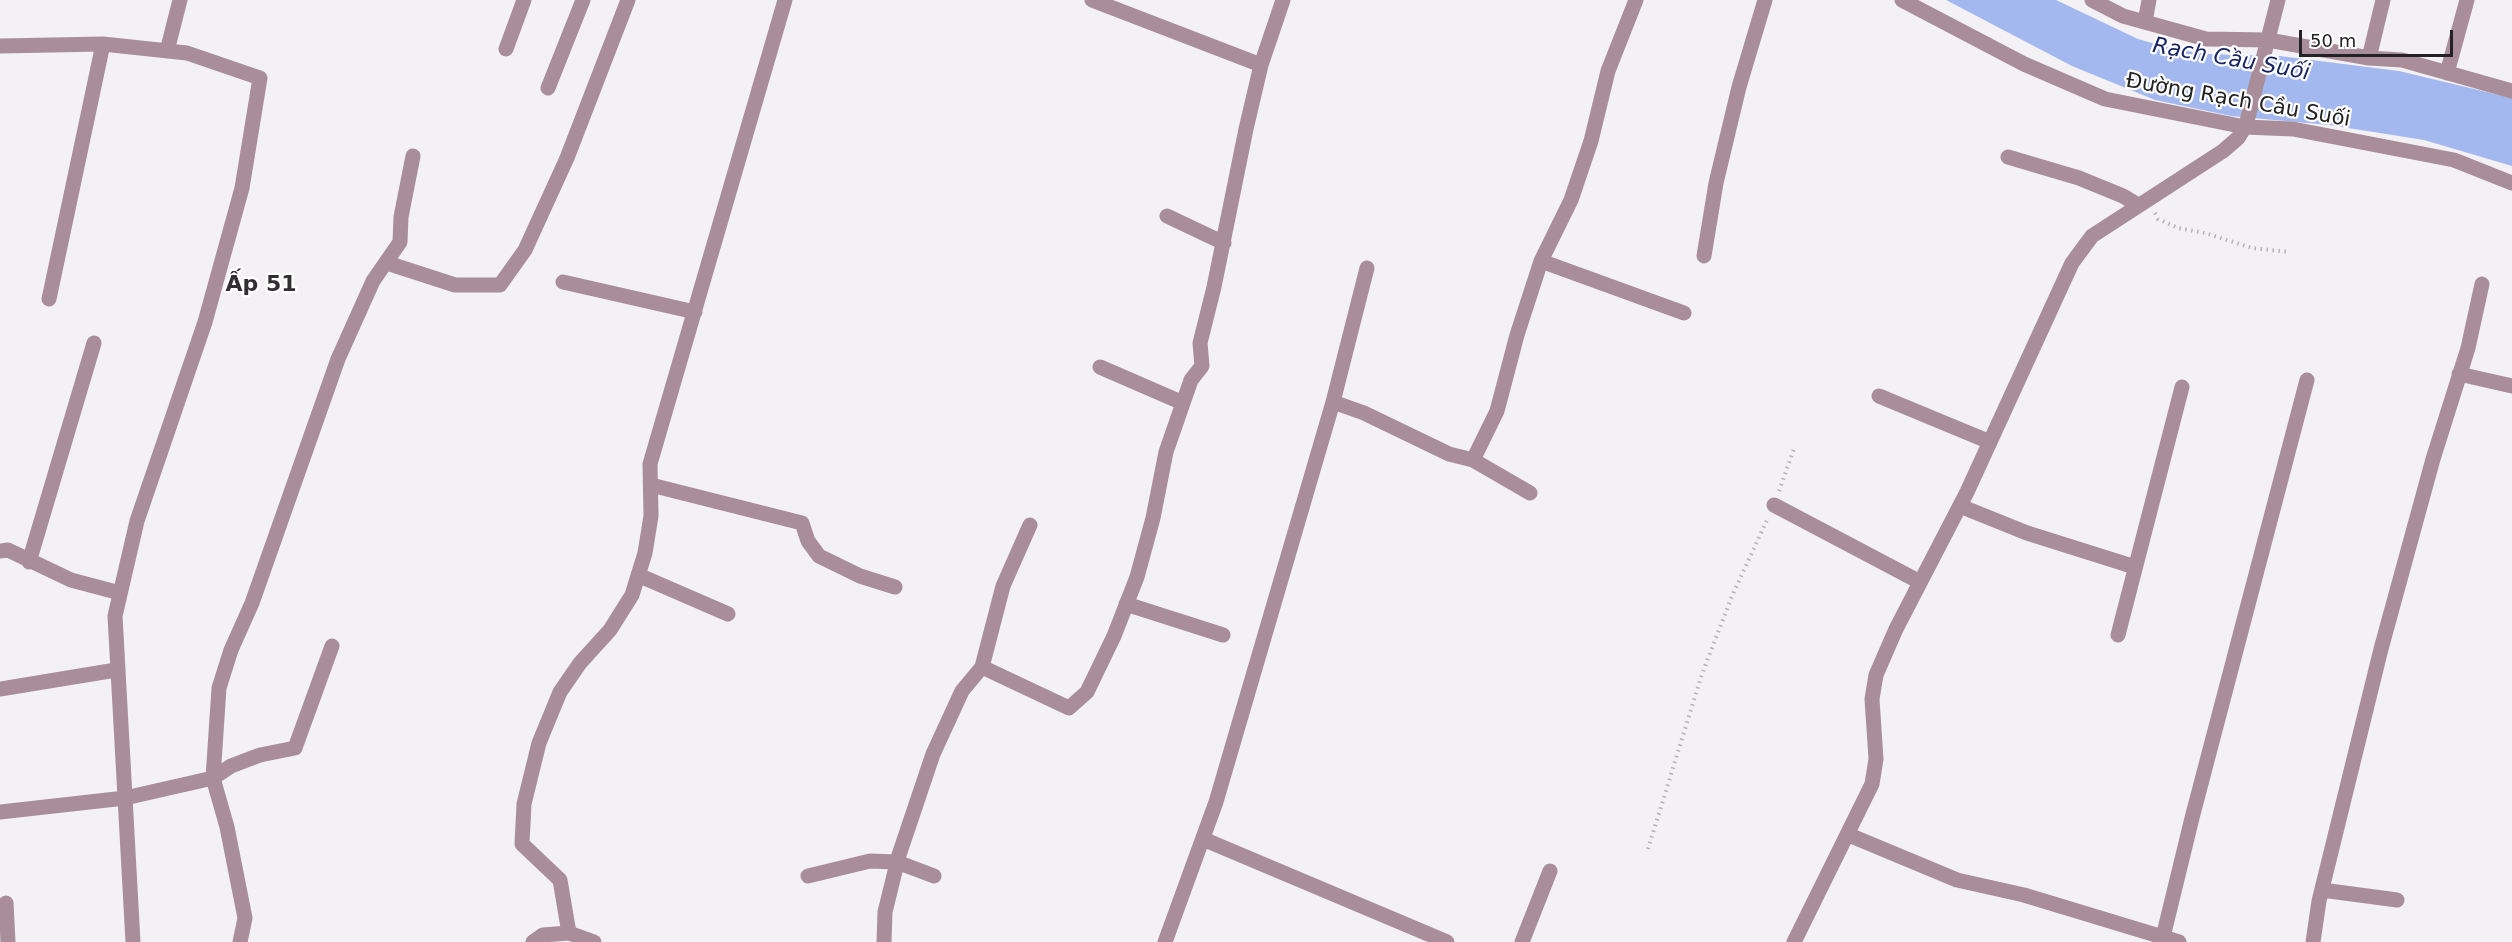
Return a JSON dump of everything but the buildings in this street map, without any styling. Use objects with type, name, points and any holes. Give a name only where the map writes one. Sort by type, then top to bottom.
[{"type":"street","points":[[167,51],[180,0]]},
{"type":"street","points":[[506,49],[524,0]]},
{"type":"street","points":[[548,88],[583,0]]},
{"type":"street","points":[[387,263],[455,285],[500,285],[525,250],[567,158],[628,0]]},
{"type":"street","points":[[568,933],[560,880],[522,844],[524,804],[538,743],[560,693],[580,663],[610,630],[632,595],[651,516],[650,464],[786,0]]},
{"type":"street","points":[[1092,0],[1261,65]]},
{"type":"street","points":[[982,667],[1069,708],[1087,692],[1126,604],[1153,518],[1166,452],[1191,380],[1202,366],[1200,343],[1224,243],[1261,65],[1283,0]]},
{"type":"street","points":[[1473,460],[1497,411],[1516,335],[1541,261],[1571,200],[1591,141],[1608,72],[1636,0]]},
{"type":"street","points":[[1704,256],[1716,183],[1739,87],[1765,0]]},
{"type":"street","name":"Đường Rạch Cầu Suối","points":[[1902,0],[2003,54],[2105,99],[2246,126],[2293,129],[2454,160],[2512,183]]},
{"type":"street","points":[[2092,0],[2123,16],[2206,39],[2267,42],[2369,58],[2402,60],[2512,92]]},
{"type":"street","points":[[2145,22],[2150,0]]},
{"type":"street","points":[[1794,942],[1849,835],[1872,784],[1876,759],[1872,699],[1876,675],[1920,582],[1960,506],[2072,263],[2092,236],[2223,151],[2238,138],[2246,126],[2278,0]]},
{"type":"street","points":[[2369,58],[2383,0]]},
{"type":"street","points":[[2447,73],[2467,0]]},
{"type":"street","points":[[49,299],[103,44]]},
{"type":"street","points":[[0,46],[103,44],[187,53],[260,78],[239,199],[205,322],[137,520],[115,616],[116,670],[133,942]]},
{"type":"street","points":[[240,942],[245,918],[227,827],[213,778],[219,688],[231,650],[252,603],[338,359],[373,281],[400,242],[400,217],[413,156]]},
{"type":"street","points":[[2007,157],[2079,178],[2142,202]]},
{"type":"street","points":[[1167,216],[1224,243]]},
{"type":"street","points":[[1541,261],[1684,313]]},
{"type":"street","points":[[1166,942],[1203,839],[1333,402],[1367,268]]},
{"type":"street","points":[[563,282],[695,312]]},
{"type":"street","points":[[2313,942],[2322,890],[2381,649],[2459,374],[2482,284]]},
{"type":"street","points":[[29,562],[94,343]]},
{"type":"street","points":[[1100,368],[1183,403]]},
{"type":"street","points":[[2459,374],[2512,386]]},
{"type":"street","points":[[2163,937],[2307,380]]},
{"type":"street","points":[[2118,635],[2182,387]]},
{"type":"street","points":[[1879,396],[1990,442]]},
{"type":"street","points":[[1333,402],[1364,413],[1449,454],[1473,460],[1530,494]]},
{"type":"street","points":[[651,485],[802,523],[808,541],[819,556],[860,576],[895,587]]},
{"type":"street","points":[[1773,505],[1920,582]]},
{"type":"street","points":[[1960,506],[2027,533],[2135,567]]},
{"type":"street","points":[[884,942],[885,912],[897,862],[929,764],[946,722],[962,691],[982,667],[1003,586],[1030,525]]},
{"type":"street","points":[[0,551],[8,550],[29,562],[71,580],[120,593]]},
{"type":"street","points":[[638,575],[728,614]]},
{"type":"street","points":[[1126,604],[1223,635]]},
{"type":"street","points":[[0,812],[125,798],[213,778],[231,766],[260,755],[295,748],[332,646]]},
{"type":"street","points":[[0,689],[116,670]]},
{"type":"street","points":[[1849,835],[1957,880],[2024,895],[2179,942]]},
{"type":"street","points":[[1203,839],[1448,942]]},
{"type":"street","points":[[808,876],[870,861],[897,862],[934,876]]},
{"type":"street","points":[[1522,942],[1550,871]]},
{"type":"street","points":[[2322,890],[2397,900]]},
{"type":"street","points":[[6,903],[8,942]]},
{"type":"street","points":[[533,942],[543,935],[568,933],[594,942]]},
{"type":"path","points":[[2142,202],[2158,219],[2178,228],[2205,233],[2252,248],[2288,252]]},
{"type":"path","points":[[1648,849],[1702,674],[1732,596],[1773,505],[1795,446]]},
{"type":"water","name":"Rạch Cầu Suối","points":[[1946,0],[2056,0],[2138,39],[2173,49],[2209,54],[2280,56],[2399,71],[2512,98],[2512,166],[2424,140],[2329,125],[2231,116],[2155,100],[2072,66]]},
{"type":"district","name":"Ấp 51","points":[[261,285]]}]
